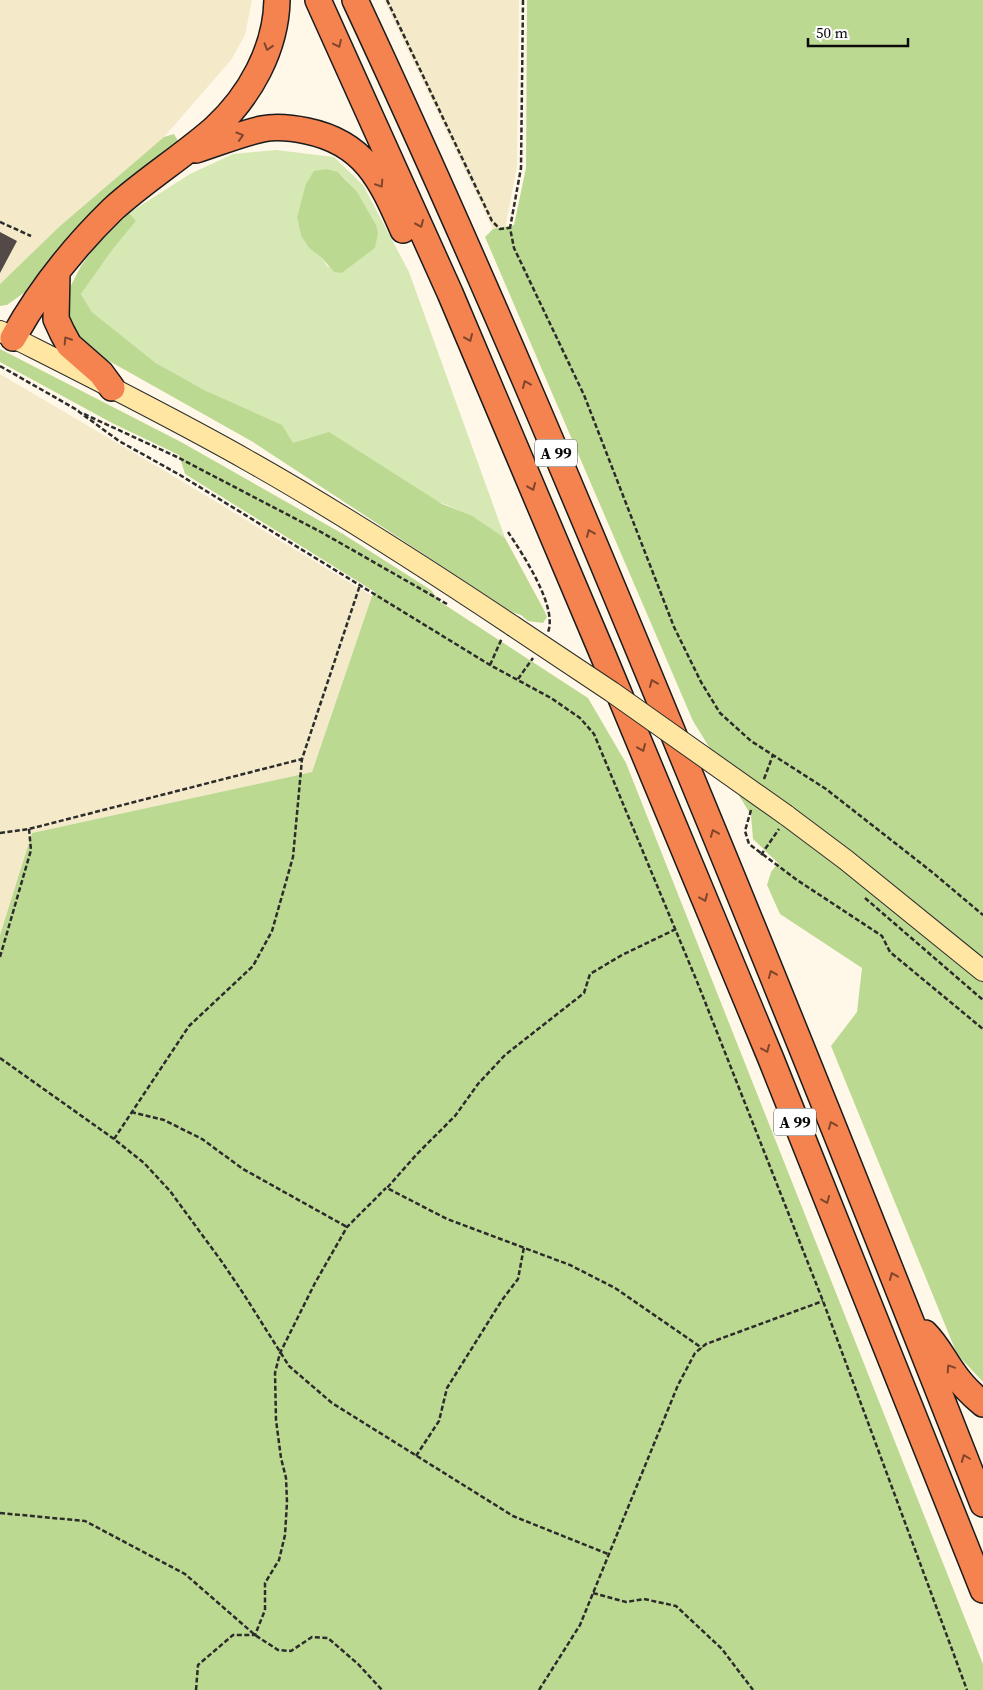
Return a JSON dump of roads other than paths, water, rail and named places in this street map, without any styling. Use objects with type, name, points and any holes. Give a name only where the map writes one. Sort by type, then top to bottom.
[{"type":"highway","points":[[7,334],[21,323],[75,250],[111,211],[133,191],[214,128],[243,97],[264,60],[277,20],[277,0]]},
{"type":"highway","name":"A 99","points":[[318,0],[450,293],[767,1050],[983,1590]]},
{"type":"highway","name":"A 99","points":[[355,0],[481,279],[617,595],[746,911],[983,1504]]},
{"type":"highway","points":[[177,157],[263,129],[294,128],[326,135],[351,149],[367,163],[387,194],[420,264],[450,293]]},
{"type":"highway","points":[[57,273],[56,319],[62,332],[69,344],[101,373],[112,388]]},
{"type":"highway","points":[[911,1321],[934,1342],[958,1379],[983,1404]]},
{"type":"main road","points":[[7,334],[182,424],[352,522],[510,632],[612,692],[781,825],[854,866],[983,971]]}]
